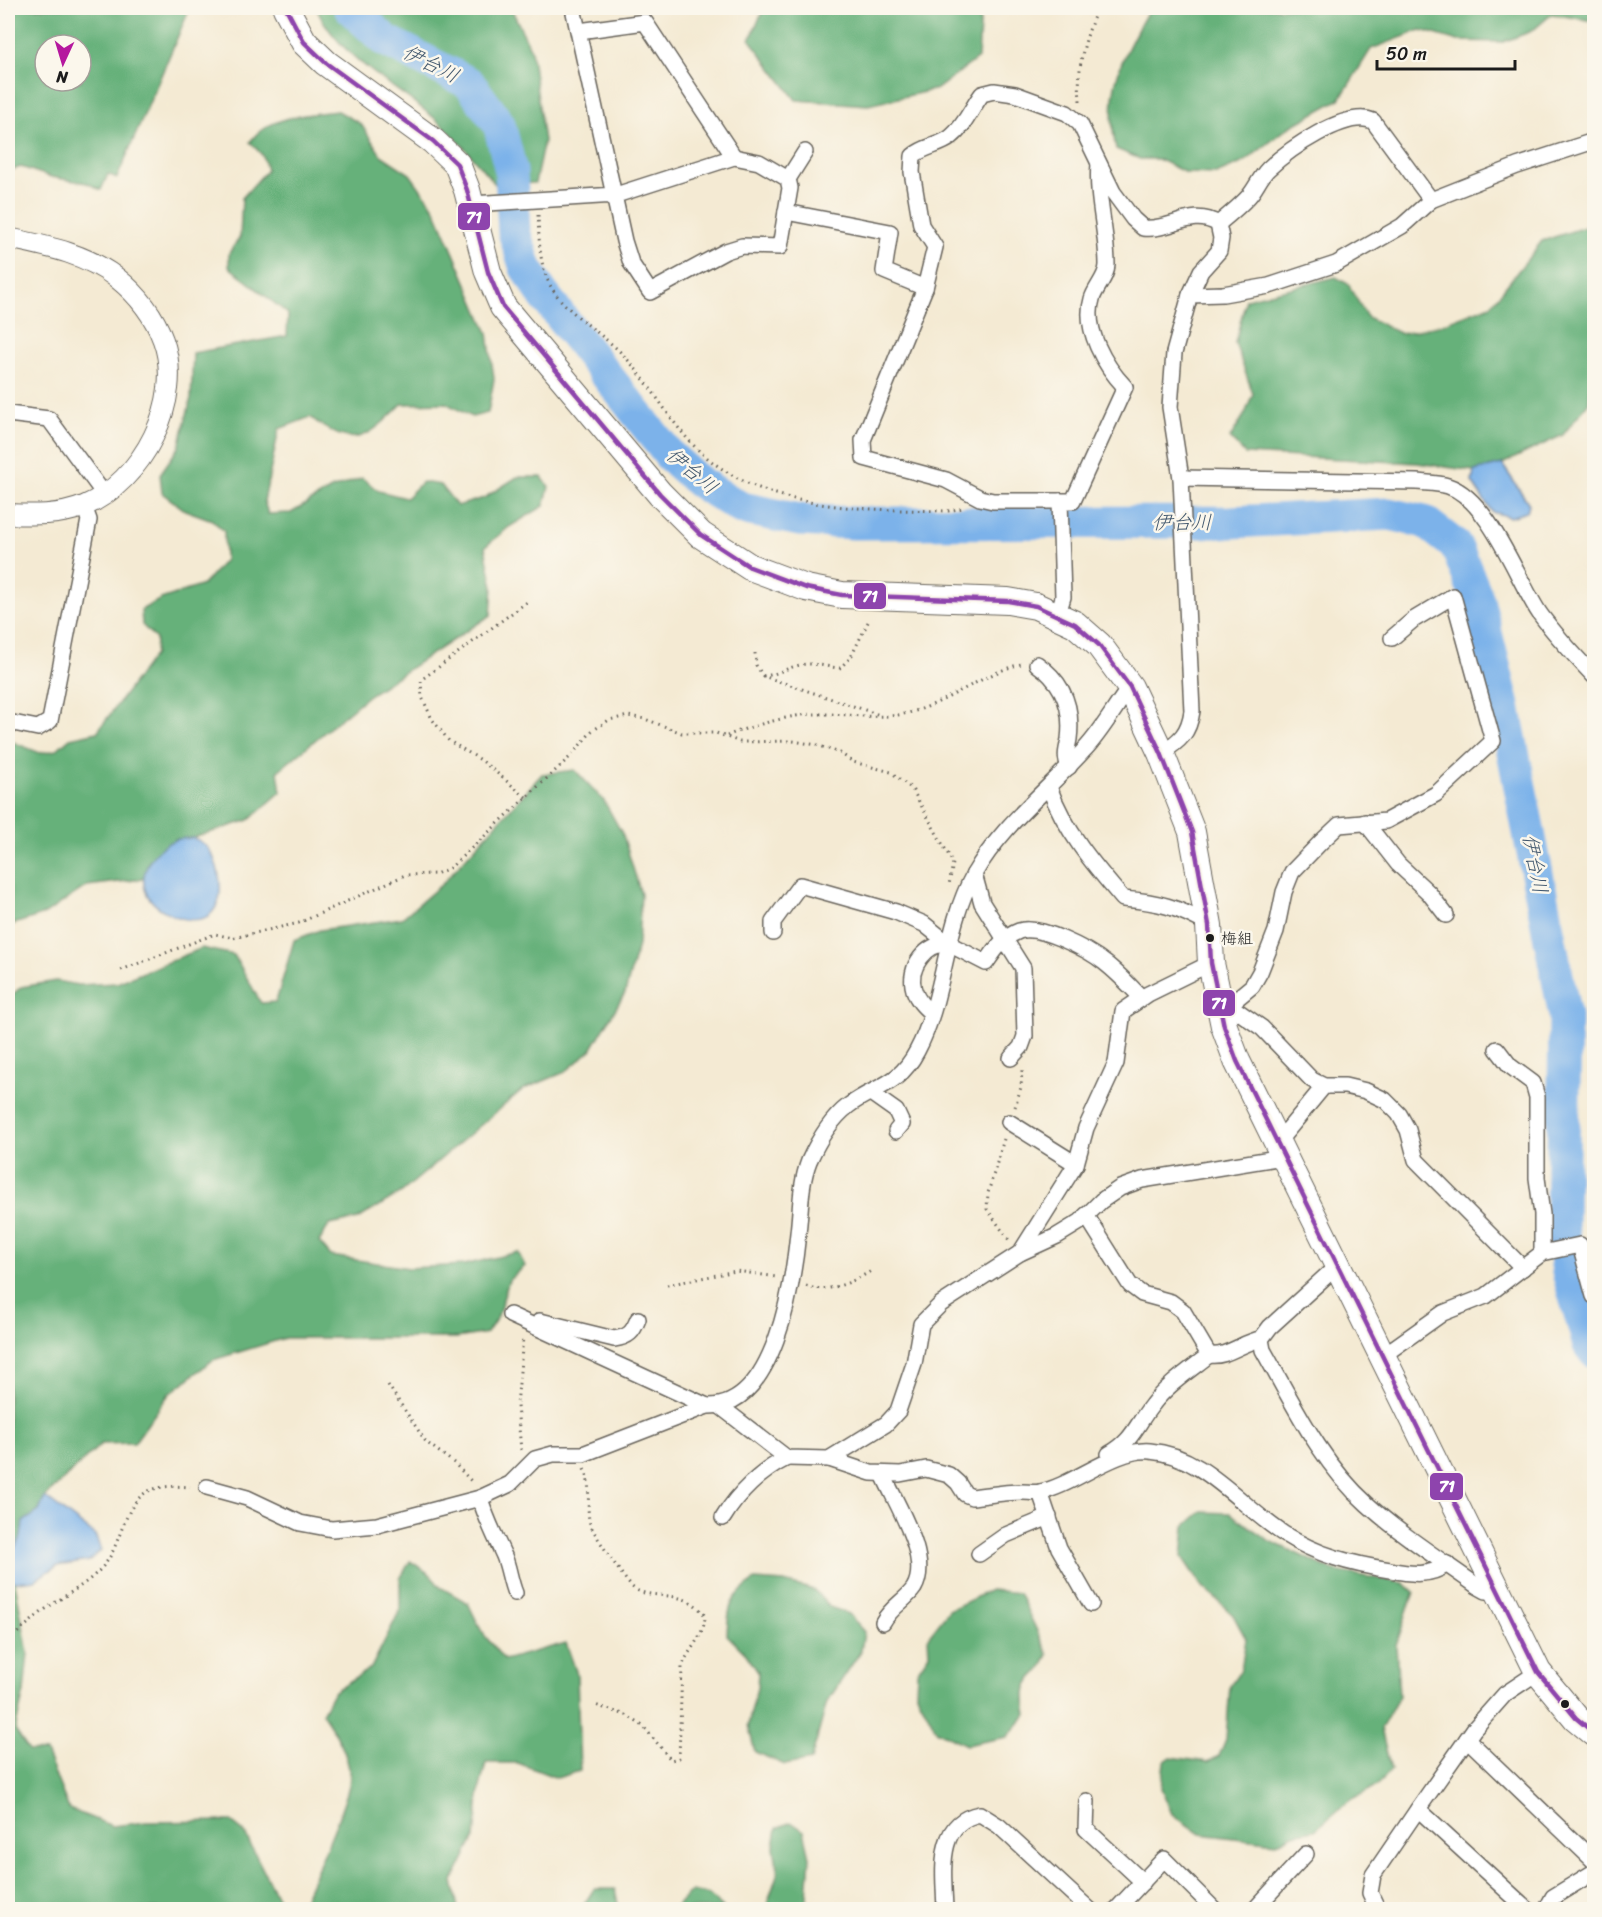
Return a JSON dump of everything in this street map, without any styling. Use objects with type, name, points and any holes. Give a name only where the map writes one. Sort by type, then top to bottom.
[{"type":"main road","points":[[286,8],[304,42],[326,63],[433,141],[457,164],[471,204],[488,272],[503,307],[660,494],[701,535],[742,563],[778,579],[842,595],[1008,601],[1036,606],[1058,614],[1075,624],[1099,645],[1130,687],[1161,753],[1192,832],[1209,925],[1211,963],[1237,1061],[1538,1672],[1576,1718],[1594,1733]]},
{"type":"street","points":[[573,8],[631,263],[650,292],[726,251],[742,246],[780,247],[790,188],[788,179],[805,152]]},
{"type":"street","points":[[579,31],[645,22],[735,157]]},
{"type":"street","points":[[1099,161],[1097,187],[1107,268],[1092,300],[1091,327],[1111,371],[1125,387],[1073,501],[1060,504],[993,501],[980,498],[946,480],[864,458],[863,440],[925,288],[935,247],[921,225],[912,172],[913,156],[921,149],[949,139],[960,129],[982,94],[994,91],[1015,94],[1067,113],[1080,124],[1099,161],[1113,192],[1132,219],[1143,228],[1167,227],[1197,216],[1218,224],[1221,238],[1219,250],[1201,271],[1190,295],[1174,353],[1170,408],[1181,478],[1192,711],[1190,728],[1179,741],[1161,753]]},
{"type":"street","points":[[1218,224],[1250,195],[1266,171],[1292,149],[1352,118],[1363,117],[1373,121],[1431,200]]},
{"type":"street","points":[[1190,295],[1223,294],[1269,286],[1336,264],[1402,226],[1431,200],[1517,166],[1594,141]]},
{"type":"street","points":[[471,204],[616,195],[735,157],[759,162],[788,179]]},
{"type":"street","points":[[786,212],[890,232],[884,271],[925,288]]},
{"type":"street","points":[[8,238],[60,249],[90,261],[116,277],[135,294],[151,315],[163,341],[167,372],[165,408],[156,433],[140,460],[104,494],[84,506],[57,513],[8,514]]},
{"type":"street","points":[[8,414],[49,419],[104,494]]},
{"type":"street","points":[[1181,478],[1360,480],[1449,486],[1475,504],[1491,526],[1540,613],[1570,651],[1594,676]]},
{"type":"street","points":[[1058,614],[1063,597],[1060,504]]},
{"type":"street","points":[[8,722],[38,728],[50,721],[89,520],[84,506]]},
{"type":"street","points":[[1392,638],[1413,620],[1453,596],[1493,741],[1436,794],[1386,821],[1339,825],[1292,872],[1284,892],[1276,931],[1260,972],[1252,986],[1224,1006],[1262,1028],[1312,1080],[1324,1086],[1345,1086],[1366,1091],[1385,1100],[1400,1114],[1408,1130],[1416,1160],[1523,1268]]},
{"type":"street","points":[[1037,664],[1057,680],[1066,699],[1070,726],[1064,756],[1069,767]]},
{"type":"street","points":[[207,1487],[247,1498],[300,1523],[332,1529],[377,1524],[480,1498],[510,1484],[535,1459],[553,1454],[583,1454],[606,1447],[642,1429],[739,1397],[762,1374],[779,1328],[790,1280],[798,1234],[802,1187],[808,1164],[831,1123],[849,1106],[891,1083],[905,1069],[918,1050],[931,1013],[959,907],[974,874],[996,842],[1087,747],[1130,687]]},
{"type":"street","points":[[1049,787],[1057,810],[1080,848],[1123,899],[1160,902],[1182,910],[1209,925]]},
{"type":"street","points":[[1365,822],[1398,864],[1429,893],[1446,915]]},
{"type":"street","points":[[974,874],[982,903],[1023,968],[1024,1036],[1016,1053]]},
{"type":"street","points":[[773,933],[773,922],[800,885],[896,912],[924,924],[949,944],[986,963],[1000,943],[1019,931],[1034,928],[1103,961],[1142,998]]},
{"type":"street","points":[[931,1013],[919,1001],[913,987],[915,968],[926,951],[937,943],[949,944]]},
{"type":"street","points":[[1020,1253],[1076,1164],[1086,1128],[1116,1063],[1123,1011],[1142,998],[1211,963]]},
{"type":"street","points":[[1497,1049],[1509,1066],[1533,1083],[1537,1097],[1537,1178],[1546,1252]]},
{"type":"street","points":[[829,1460],[886,1424],[898,1411],[914,1364],[921,1324],[941,1304],[1020,1253],[1057,1236],[1120,1188],[1142,1180],[1280,1150],[1324,1086]]},
{"type":"street","points":[[872,1094],[896,1112],[902,1124],[896,1131]]},
{"type":"street","points":[[1009,1122],[1076,1164]]},
{"type":"street","points":[[1086,1215],[1130,1285],[1142,1294],[1172,1302],[1183,1311],[1209,1355],[1218,1357],[1247,1341],[1261,1339],[1270,1327],[1337,1266]]},
{"type":"street","points":[[1382,1357],[1443,1313],[1485,1296],[1546,1252],[1580,1245],[1594,1296]]},
{"type":"street","points":[[517,1318],[714,1407],[787,1458],[829,1460],[850,1468],[883,1474],[926,1469],[949,1475],[965,1494],[972,1497],[1040,1492],[1137,1452],[1166,1454],[1204,1468],[1246,1507],[1284,1534],[1323,1555],[1357,1565],[1420,1574],[1438,1571],[1447,1564]]},
{"type":"street","points":[[517,1318],[614,1339],[625,1338],[634,1331],[638,1319]]},
{"type":"street","points":[[1261,1339],[1263,1350],[1307,1429],[1333,1466],[1367,1504],[1477,1586],[1486,1591],[1499,1591]]},
{"type":"street","points":[[1095,1468],[1099,1460],[1125,1446],[1152,1404],[1167,1388],[1209,1355]]},
{"type":"street","points":[[723,1518],[733,1502],[757,1478],[787,1458]]},
{"type":"street","points":[[882,1622],[889,1610],[907,1597],[916,1585],[920,1571],[917,1549],[883,1474]]},
{"type":"street","points":[[1040,1492],[1059,1548],[1091,1604]]},
{"type":"street","points":[[480,1498],[487,1522],[505,1558],[508,1576],[515,1593]]},
{"type":"street","points":[[979,1554],[1006,1535],[1049,1517]]},
{"type":"street","points":[[1378,1910],[1370,1893],[1373,1875],[1467,1739],[1505,1695],[1538,1672]]},
{"type":"street","points":[[1467,1739],[1594,1861]]},
{"type":"street","points":[[1087,1801],[1086,1829],[1143,1882]]},
{"type":"street","points":[[1418,1809],[1528,1910]]},
{"type":"street","points":[[945,1910],[944,1855],[954,1826],[964,1817],[980,1814],[999,1826],[1090,1910]]},
{"type":"street","points":[[1254,1910],[1306,1854]]},
{"type":"street","points":[[1116,1910],[1164,1859],[1215,1910]]},
{"type":"street","points":[[1546,1910],[1559,1893],[1594,1872]]},
{"type":"path","points":[[1080,124],[1078,75],[1081,51],[1097,8]]},
{"type":"path","points":[[533,201],[542,262],[549,283],[563,302],[626,357],[684,434],[703,455],[725,471],[760,487],[803,501],[849,508],[948,511],[966,507],[980,498]]},
{"type":"path","points":[[763,676],[773,675],[796,666],[810,664],[840,668],[846,664],[879,597]]},
{"type":"path","points":[[526,797],[481,760],[449,741],[432,719],[422,697],[421,681],[527,602]]},
{"type":"path","points":[[755,653],[756,665],[763,676],[883,716]]},
{"type":"path","points":[[725,737],[741,729],[813,714],[883,716],[923,709],[1004,669],[1023,664],[1037,664]]},
{"type":"path","points":[[121,970],[215,934],[233,938],[299,923],[405,875],[436,874],[451,867],[570,757],[592,731],[609,720],[628,716],[645,719],[682,733],[716,733],[740,742],[793,741],[817,745],[840,753],[853,762],[891,772],[912,789],[953,863],[947,894]]},
{"type":"path","points":[[1016,1053],[1021,1087],[988,1193],[987,1209],[995,1223],[1020,1253]]},
{"type":"path","points":[[667,1285],[736,1271],[790,1280],[811,1288],[825,1288],[844,1284],[871,1271]]},
{"type":"path","points":[[517,1318],[519,1439],[528,1466]]},
{"type":"path","points":[[388,1385],[426,1442],[454,1463],[475,1485],[480,1498]]},
{"type":"path","points":[[567,1454],[581,1464],[588,1476],[590,1522],[599,1542],[632,1586],[690,1601],[699,1607],[705,1616],[700,1636],[686,1656],[682,1667],[679,1758],[670,1760],[643,1726],[626,1715],[595,1705]]},
{"type":"path","points":[[8,1640],[33,1622],[42,1612],[93,1578],[107,1562],[135,1504],[146,1493],[168,1486],[207,1487]]},
{"type":"green space","points":[[8,8],[190,8],[117,178],[108,174],[101,190],[87,183],[51,177],[21,167],[8,171]]},
{"type":"green space","points":[[316,8],[511,8],[531,50],[544,141],[535,183],[496,185],[448,130],[355,58],[327,27]]},
{"type":"green space","points":[[764,8],[981,8],[978,58],[937,89],[868,105],[796,100],[750,40]]},
{"type":"green space","points":[[1150,8],[1594,8],[1594,21],[1552,14],[1532,31],[1503,42],[1458,41],[1421,30],[1371,49],[1340,99],[1288,128],[1244,162],[1216,174],[1186,173],[1158,159],[1140,159],[1116,149],[1112,110],[1118,75],[1131,42]]},
{"type":"green space","points":[[338,111],[361,124],[381,155],[410,174],[435,209],[488,333],[494,379],[488,413],[472,417],[446,403],[402,404],[379,426],[359,437],[338,434],[310,417],[279,429],[264,501],[268,514],[291,513],[331,489],[362,478],[379,491],[406,498],[422,482],[441,485],[457,506],[484,498],[517,477],[542,477],[549,487],[544,506],[509,527],[485,547],[493,587],[491,615],[369,695],[278,771],[281,792],[249,820],[193,838],[176,839],[149,861],[143,879],[87,886],[45,914],[8,926],[8,740],[40,753],[56,750],[70,738],[97,732],[155,654],[156,639],[142,625],[141,610],[161,599],[203,585],[225,560],[224,531],[212,520],[185,510],[162,493],[160,474],[179,447],[191,398],[193,353],[287,336],[288,314],[229,267],[229,253],[240,237],[242,198],[267,170],[262,155],[250,142],[257,133],[289,118]]},
{"type":"green space","points":[[1594,224],[1594,349],[1589,402],[1563,435],[1502,464],[1474,471],[1417,463],[1245,454],[1230,438],[1245,414],[1253,394],[1235,343],[1246,299],[1336,277],[1348,284],[1367,317],[1401,334],[1439,325],[1491,305],[1542,241]]},
{"type":"green space","points":[[575,770],[604,801],[623,835],[641,894],[638,945],[625,993],[591,1050],[565,1072],[522,1090],[402,1192],[358,1219],[329,1225],[319,1242],[331,1256],[409,1268],[464,1265],[518,1252],[525,1266],[509,1280],[498,1316],[487,1333],[457,1338],[285,1338],[213,1360],[169,1394],[134,1443],[101,1444],[45,1497],[39,1511],[23,1522],[21,1537],[8,1560],[8,999],[21,987],[56,981],[78,985],[117,983],[202,948],[234,955],[261,1003],[276,1002],[294,940],[320,930],[402,918],[442,884],[542,774]]},
{"type":"green space","points":[[1201,1512],[1230,1513],[1270,1541],[1334,1571],[1404,1583],[1414,1592],[1396,1645],[1399,1696],[1381,1729],[1391,1770],[1377,1786],[1349,1801],[1315,1830],[1293,1834],[1276,1843],[1200,1834],[1172,1814],[1161,1788],[1164,1762],[1171,1757],[1208,1762],[1219,1756],[1226,1739],[1230,1686],[1241,1670],[1246,1639],[1233,1615],[1201,1585],[1182,1557],[1185,1526]]},
{"type":"green space","points":[[410,1561],[430,1574],[440,1587],[468,1603],[482,1632],[504,1660],[566,1643],[577,1674],[580,1771],[557,1778],[518,1763],[486,1763],[480,1787],[475,1837],[453,1881],[458,1909],[283,1909],[303,1902],[349,1786],[349,1767],[344,1751],[322,1713],[334,1691],[371,1668],[400,1610],[400,1579]]},
{"type":"green space","points":[[8,1577],[15,1582],[28,1653],[24,1692],[15,1730],[29,1751],[46,1752],[69,1809],[112,1826],[146,1822],[230,1821],[244,1832],[283,1909],[8,1909]]},
{"type":"green space","points":[[755,1580],[784,1582],[814,1590],[830,1607],[849,1614],[864,1632],[861,1651],[827,1702],[811,1760],[785,1765],[755,1752],[748,1725],[757,1688],[758,1672],[746,1654],[727,1635],[728,1617],[735,1597]]},
{"type":"green space","points":[[991,1590],[1019,1593],[1048,1654],[1044,1664],[1027,1684],[1025,1700],[1027,1714],[1007,1737],[966,1745],[936,1730],[916,1692],[917,1672],[929,1654],[928,1637],[949,1610]]},
{"type":"green space","points":[[791,1822],[804,1831],[810,1857],[806,1909],[760,1909],[767,1905],[778,1872],[774,1847],[777,1828]]},
{"type":"green space","points":[[594,1889],[615,1889],[619,1909],[581,1909]]},
{"type":"green space","points":[[692,1891],[709,1895],[724,1909],[673,1909]]},
{"type":"water","points":[[1502,464],[1529,504],[1527,512],[1510,517],[1492,512],[1472,482],[1474,471]]},
{"type":"water","points":[[193,838],[204,844],[214,859],[219,877],[220,895],[214,910],[208,916],[191,920],[173,915],[156,905],[150,899],[144,882],[148,864],[159,850],[175,840]]},
{"type":"water","points":[[45,1497],[95,1535],[101,1550],[89,1561],[57,1566],[35,1580],[15,1582],[8,1577],[8,1560],[21,1537],[23,1522],[39,1511]]},
{"type":"waterway","name":"伊台川","points":[[350,8],[385,40],[469,83],[499,124],[511,171],[514,232],[526,268],[543,294],[670,456],[699,482],[741,508],[800,520],[854,523],[1232,522],[1389,514],[1425,522],[1456,546],[1478,600],[1504,706],[1565,1016],[1562,1225],[1568,1272],[1589,1345],[1594,1352]]},
{"type":"transit line","name":"71","points":[[286,8],[304,42],[326,63],[433,141],[457,164],[467,190],[488,272],[503,307],[660,494],[701,535],[750,567],[806,588],[842,595],[1008,601],[1036,606],[1075,624],[1099,645],[1130,687],[1161,753],[1192,832],[1209,925],[1211,963],[1224,1026],[1237,1061],[1538,1672],[1576,1718],[1594,1733]]},
{"type":"place","name":"梅組","points":[[1210,938]]}]
